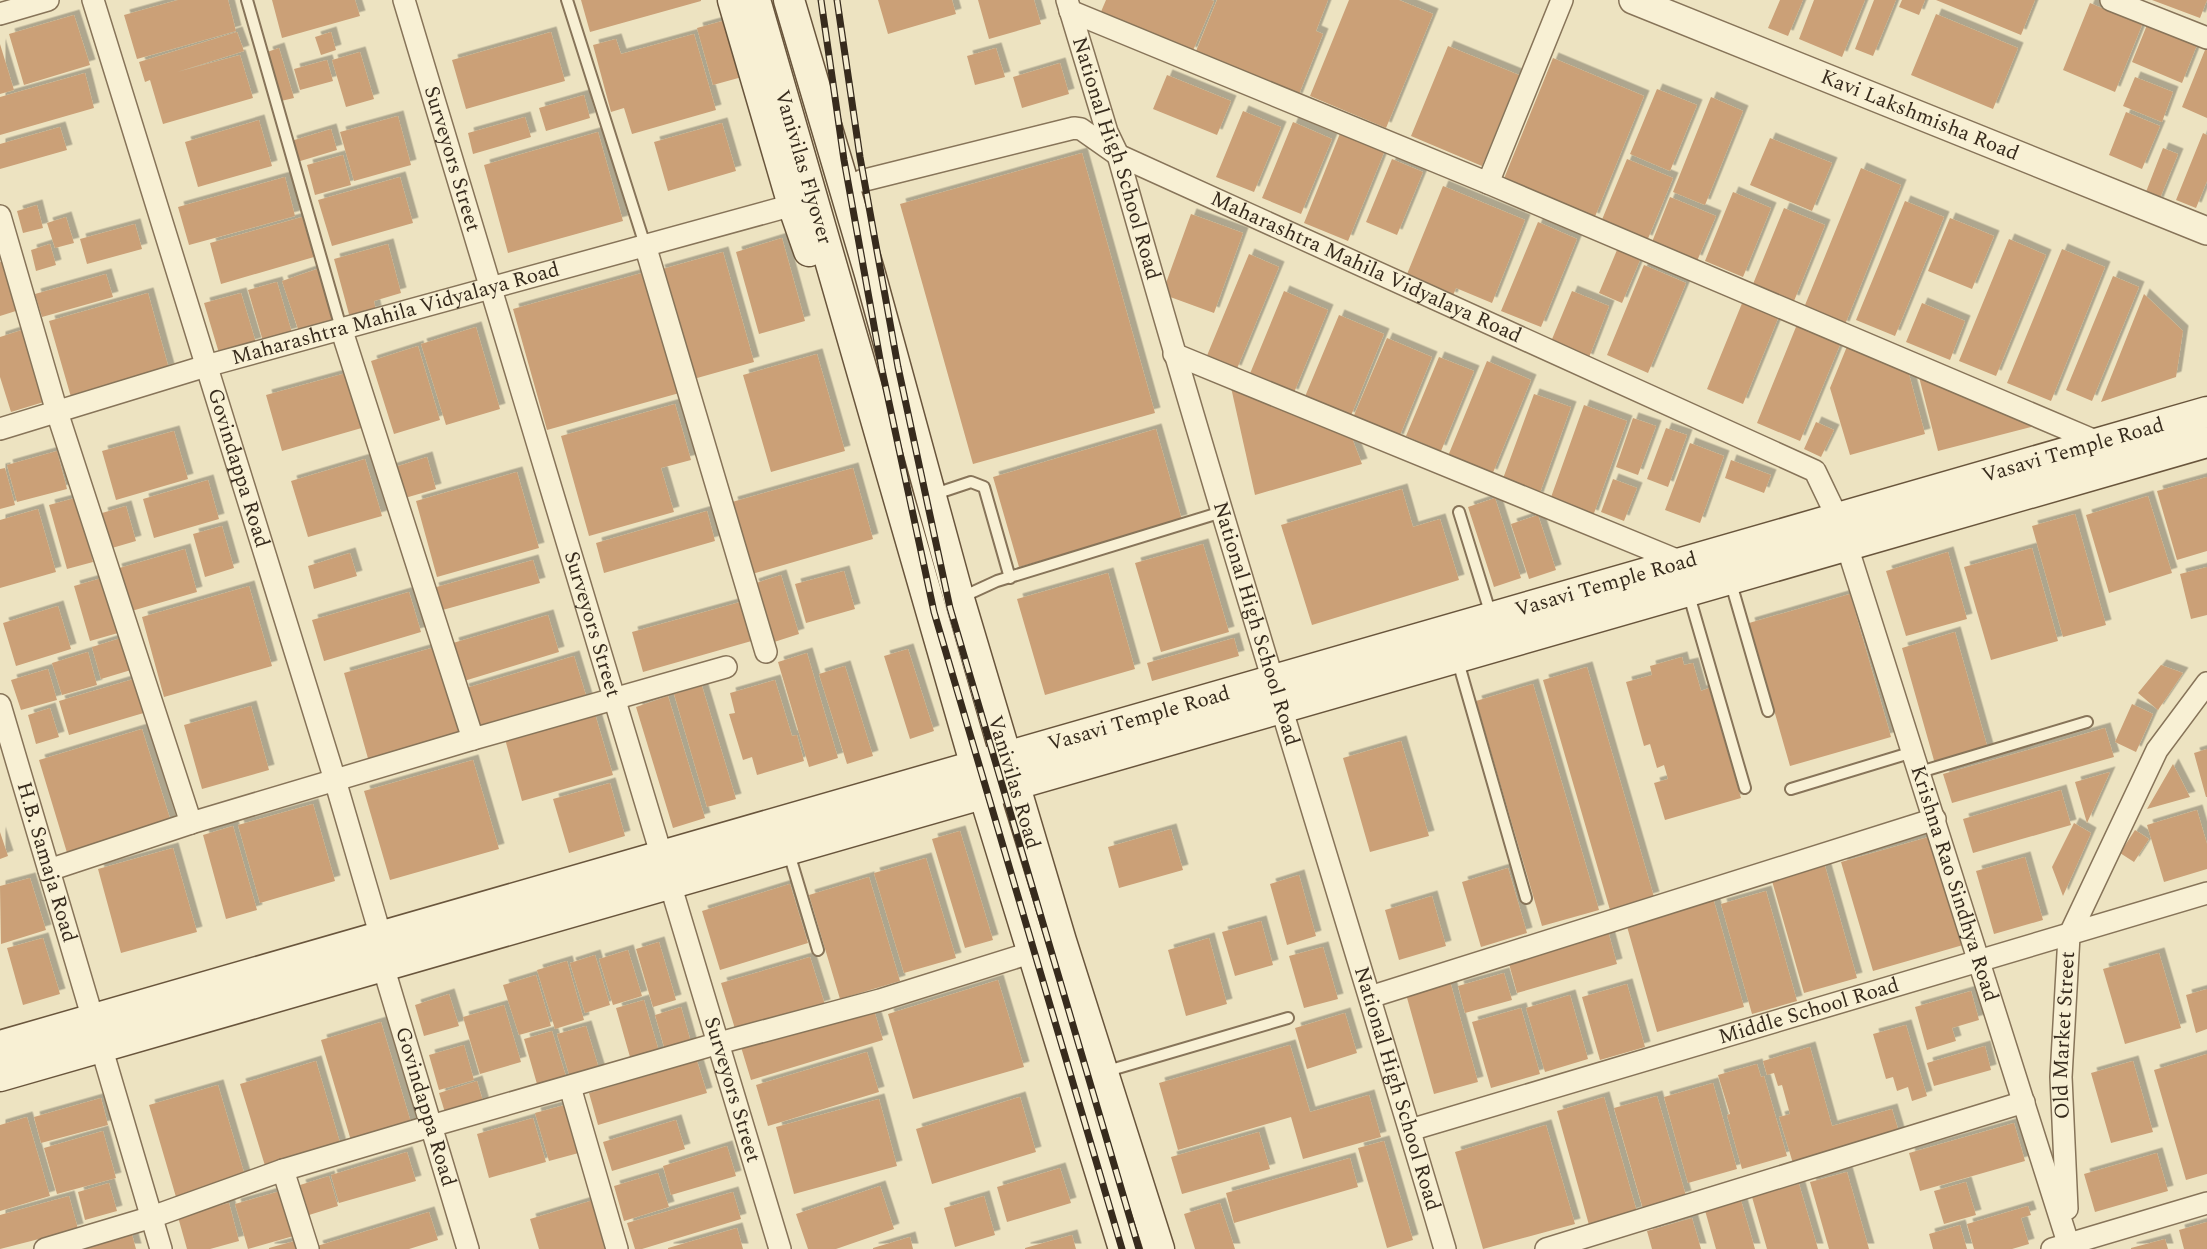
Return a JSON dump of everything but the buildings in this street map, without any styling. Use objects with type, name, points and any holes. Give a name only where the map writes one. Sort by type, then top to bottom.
[{"type":"main road","points":[[733,0],[793,204],[822,288],[853,335]]},
{"type":"main road","name":"Vanivilas Flyover","points":[[756,0],[853,335]]},
{"type":"main road","points":[[810,0],[876,230],[882,261],[879,312]]},
{"type":"main road","name":"Vanivilas Flyover","points":[[793,14],[870,274],[879,312]]},
{"type":"main road","name":"Vanivilas Road","points":[[879,312],[959,599],[1061,941],[1159,1249]]},
{"type":"main road","name":"Vanivilas Road","points":[[853,335],[980,780],[1124,1249]]},
{"type":"main road","name":"Vasavi Temple Road","points":[[1277,694],[1457,658],[1527,623],[2104,457],[2207,412]]},
{"type":"main road","name":"Vasavi Temple Road","points":[[2104,457],[2207,442]]},
{"type":"main road","name":"Vasavi Temple Road","points":[[1686,577],[1730,579],[1842,532]]},
{"type":"main road","name":"Vasavi Temple Road","points":[[980,780],[1277,694],[1492,618],[1527,623]]},
{"type":"main road","points":[[668,869],[788,850],[980,780]]},
{"type":"main road","points":[[0,1076],[98,1033],[980,780]]},
{"type":"main road","points":[[0,1046],[98,1033]]},
{"type":"street","points":[[0,14],[48,0]]},
{"type":"street","name":"Govindappa Road","points":[[93,0],[335,780],[431,1126],[468,1249]]},
{"type":"street","name":"Surveyors Street","points":[[404,0],[668,869],[780,1249]]},
{"type":"street","points":[[1488,183],[1562,0]]},
{"type":"street","name":"Kavi Lakshmisha Road","points":[[1633,0],[2207,231]]},
{"type":"street","points":[[2110,0],[2207,38]]},
{"type":"street","points":[[1069,6],[1488,183],[2104,457]]},
{"type":"street","name":"National High School Road","points":[[1069,6],[1107,132],[1118,155],[1174,354],[1445,1249]]},
{"type":"street","name":"Maharashtra Mahila Vidyalaya Road","points":[[861,181],[1074,128],[1081,129],[1118,155],[1809,468],[1818,475],[1842,532]]},
{"type":"street","name":"Maharashtra Mahila Vidyalaya Road","points":[[0,429],[206,366],[793,204]]},
{"type":"street","points":[[0,216],[57,412],[191,823]]},
{"type":"street","points":[[645,245],[766,652]]},
{"type":"street","points":[[342,328],[474,738]]},
{"type":"street","points":[[1174,354],[1686,577]]},
{"type":"street","name":"Krishna Rao Sindhya Road","points":[[1842,532],[2024,1102],[2064,1247]]},
{"type":"street","points":[[49,870],[191,823],[474,738],[726,667]]},
{"type":"street","name":"Old Market Street","points":[[2064,1247],[2061,1077],[2069,936],[2157,750],[2207,682]]},
{"type":"street","name":"H.B. Samaja Road","points":[[0,705],[161,1249]]},
{"type":"street","points":[[1370,997],[1935,819]]},
{"type":"street","name":"Middle School Road","points":[[1410,1130],[2069,936],[2207,893]]},
{"type":"street","points":[[45,1249],[152,1217],[283,1170],[719,1043],[880,1000],[1033,952]]},
{"type":"street","points":[[570,1087],[617,1249]]},
{"type":"street","points":[[1546,1249],[2024,1102]]},
{"type":"street","points":[[283,1170],[308,1249]]},
{"type":"street","points":[[2064,1247],[2207,1203]]},
{"type":"lane","points":[[247,0],[342,328]]},
{"type":"lane","points":[[567,0],[645,245]]},
{"type":"lane","points":[[930,496],[971,482],[984,487],[1010,578]]},
{"type":"lane","points":[[959,599],[1010,578],[1222,512]]},
{"type":"lane","points":[[1459,512],[1492,618]]},
{"type":"lane","points":[[1686,577],[1745,788]]},
{"type":"lane","points":[[1730,579],[1768,711]]},
{"type":"lane","points":[[1457,658],[1526,898]]},
{"type":"lane","points":[[1920,772],[2087,722]]},
{"type":"lane","points":[[1791,789],[1913,752]]},
{"type":"lane","points":[[788,850],[818,950]]},
{"type":"lane","points":[[1102,1073],[1288,1018]]},
{"type":"railway","points":[[821,0],[844,160],[882,370],[934,612],[1122,1249]]},
{"type":"railway","points":[[837,0],[860,157],[898,367],[950,608],[1139,1249]]}]
